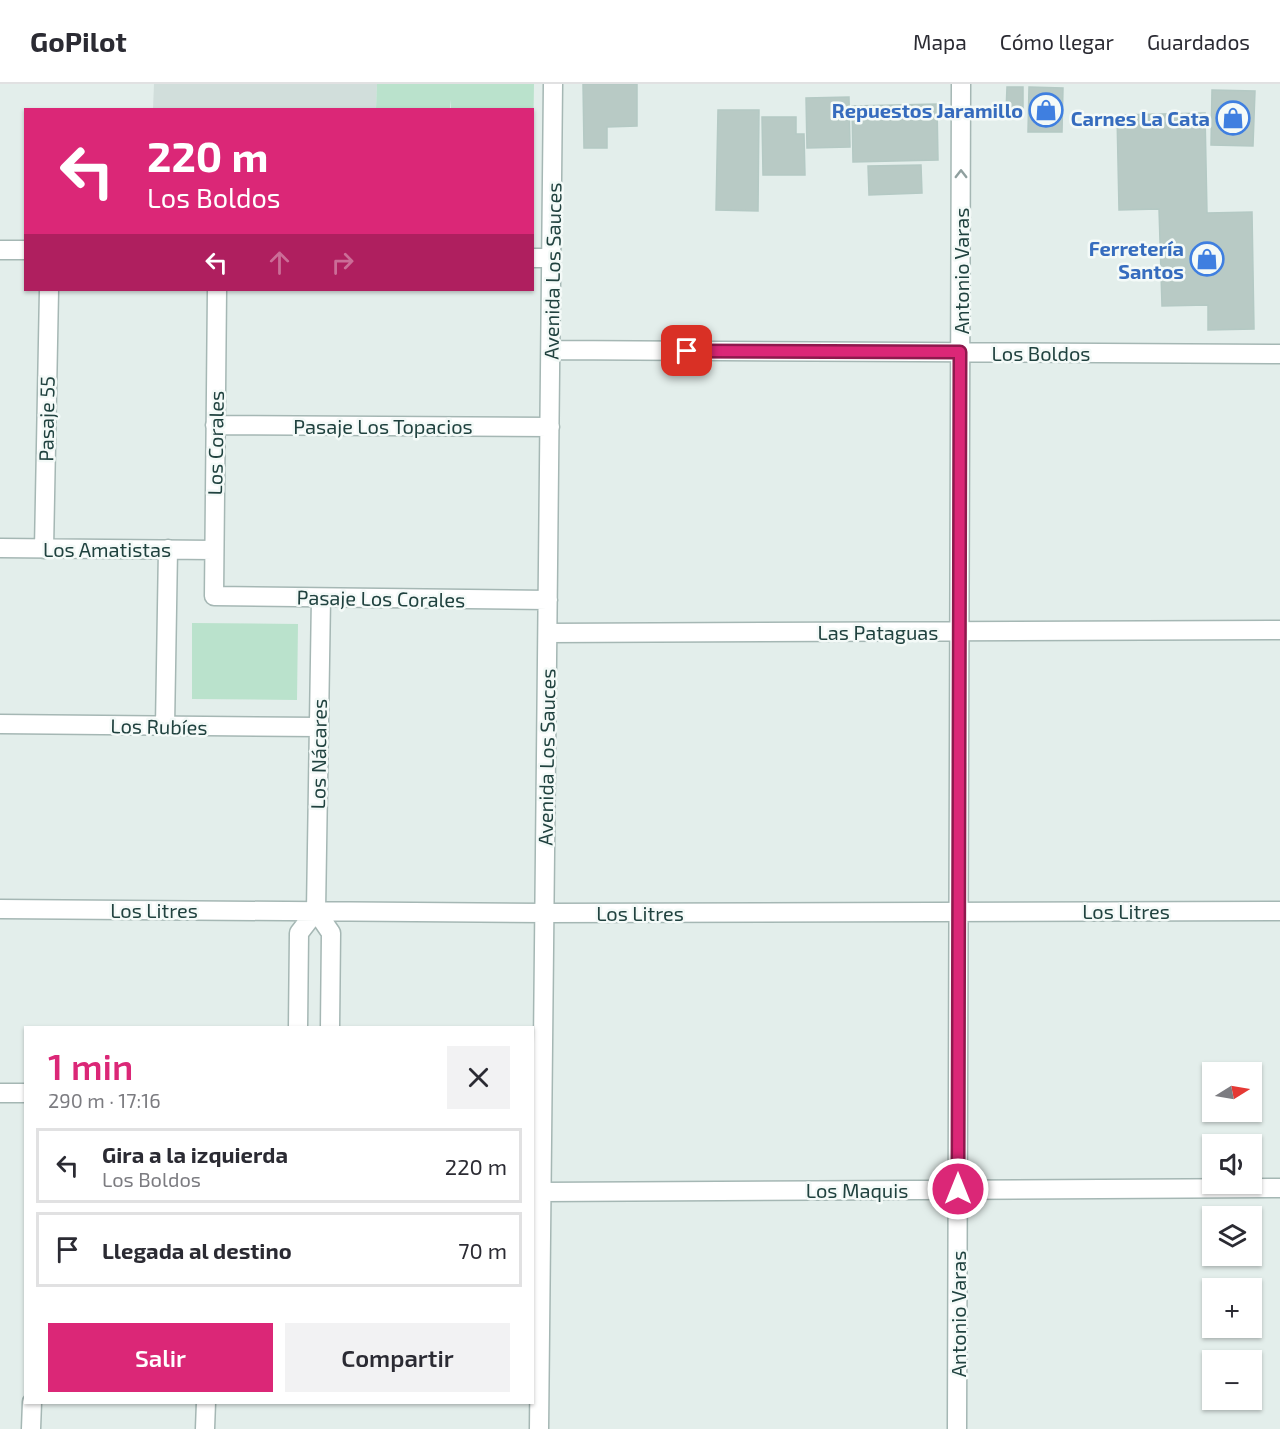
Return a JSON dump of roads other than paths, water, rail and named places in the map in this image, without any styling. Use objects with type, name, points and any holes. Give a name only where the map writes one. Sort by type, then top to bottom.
[{"type":"street","name":"Avenida Los Sauces","points":[[539,1429],[537,1283],[542,1192],[554,84]]},
{"type":"street","name":"Antonio Varas","points":[[957,1429],[961,84]]},
{"type":"street","points":[[0,250],[24,250]]},
{"type":"street","points":[[534,258],[552,258]]},
{"type":"street","name":"Pasaje 55","points":[[44,549],[49,291]]},
{"type":"street","name":"Los Corales","points":[[214,596],[217,291]]},
{"type":"street","name":"Los Boldos","points":[[551,350],[1280,354]]},
{"type":"street","name":"Pasaje Los Topacios","points":[[215,425],[550,427]]},
{"type":"street","name":"Los Amatistas","points":[[0,548],[214,550]]},
{"type":"street","points":[[165,726],[168,549]]},
{"type":"street","name":"Pasaje Los Corales","points":[[214,596],[548,600]]},
{"type":"street","name":"Los Nácares","points":[[316,911],[321,598]]},
{"type":"street","name":"Las Pataguas","points":[[548,633],[1280,630]]},
{"type":"street","name":"Los Rubíes","points":[[0,724],[319,728]]},
{"type":"street","name":"Los Litres","points":[[0,909],[544,913],[1280,911]]},
{"type":"street","points":[[298,1026],[299,933],[316,911],[332,933],[330,1026]]},
{"type":"street","points":[[0,1093],[24,1093]]},
{"type":"street","name":"Los Maquis","points":[[542,1192],[1280,1188]]},
{"type":"street","points":[[31,1429],[32,1404]]},
{"type":"street","points":[[205,1429],[206,1404]]},
{"type":"place","name":"Repuestos Jaramillo","points":[[1046,110]]},
{"type":"place","name":"Carnes La Cata","points":[[1233,118]]},
{"type":"place","name":"Ferretería Santos","points":[[1207,259]]}]
